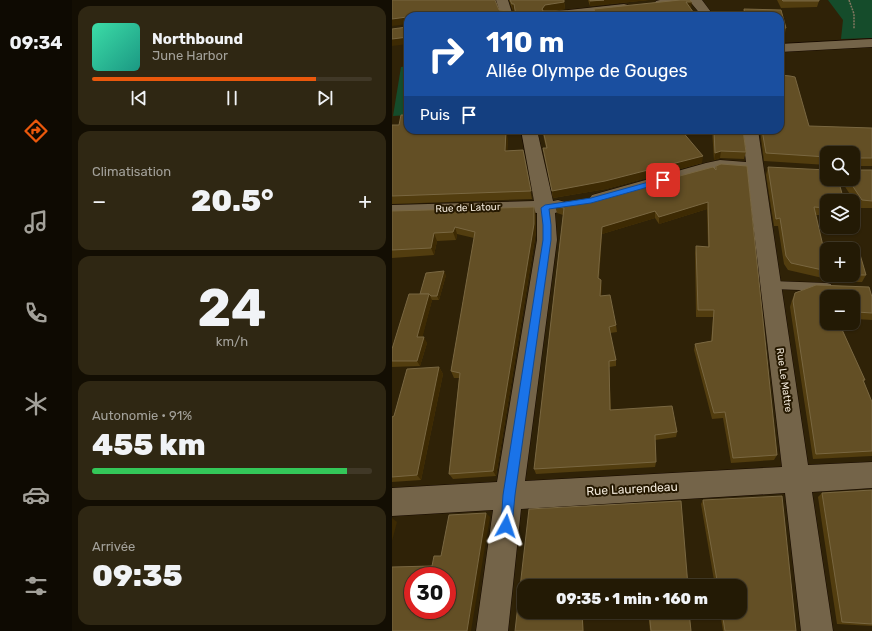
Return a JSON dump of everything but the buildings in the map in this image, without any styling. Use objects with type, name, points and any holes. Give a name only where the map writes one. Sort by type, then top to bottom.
[{"type":"street","points":[[502,0],[505,12]]},
{"type":"street","points":[[649,5],[695,0],[705,12]]},
{"type":"street","points":[[587,12],[634,7]]},
{"type":"street","points":[[784,48],[872,43]]},
{"type":"street","points":[[492,631],[509,495],[547,240],[545,208],[530,134]]},
{"type":"street","name":"Rue Le Mattre","points":[[750,134],[753,157],[764,168],[772,285],[817,631]]},
{"type":"street","name":"Rue de Latour","points":[[392,211],[525,206],[545,208],[579,202],[720,165],[764,168]]},
{"type":"street","name":"Rue Laurendeau","points":[[392,502],[872,476]]},
{"type":"lane","points":[[772,285],[840,287]]},
{"type":"path","points":[[849,0],[852,4],[855,21],[854,44]]},
{"type":"green space","points":[[828,0],[872,0],[872,38],[841,39],[843,20]]},
{"type":"green space","points":[[401,67],[404,67],[404,115],[393,116]]},
{"type":"route","points":[[506,526],[509,495],[547,240],[545,208],[591,201],[663,180]]}]
